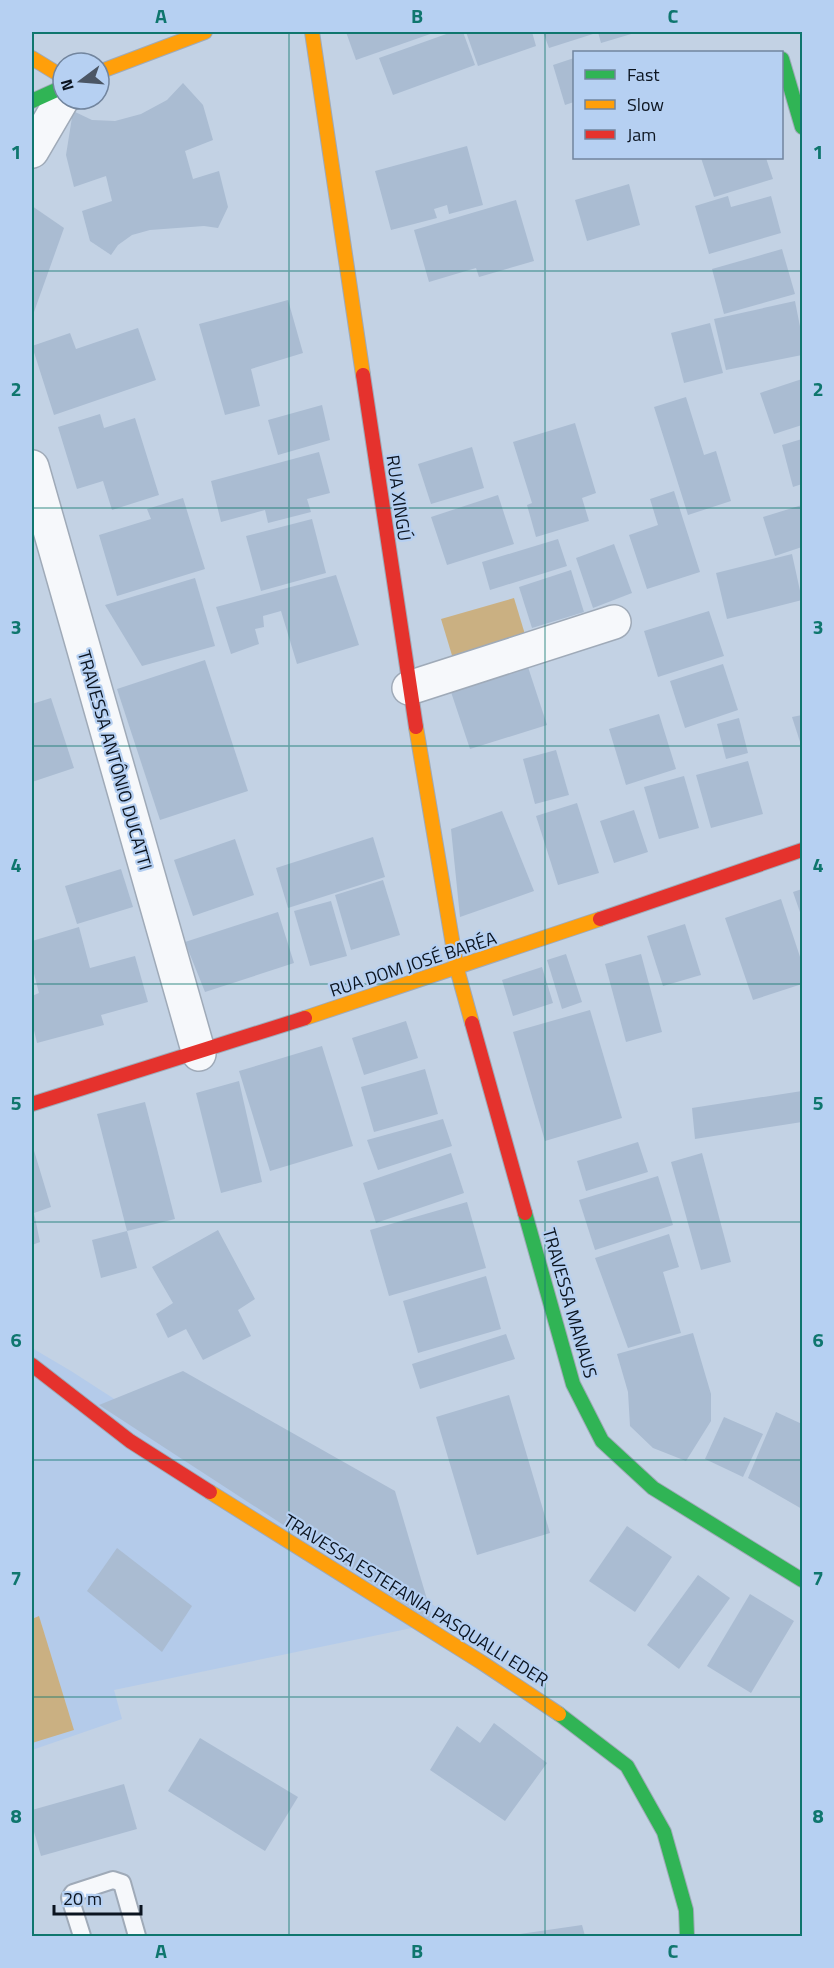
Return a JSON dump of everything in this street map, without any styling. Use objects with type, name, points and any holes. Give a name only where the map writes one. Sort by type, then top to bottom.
[{"type":"street","points":[[111,67],[205,32]]},
{"type":"street","name":"RUA XINGÚ","points":[[312,32],[409,688],[457,969]]},
{"type":"street","points":[[32,58],[51,70]]},
{"type":"street","points":[[783,62],[802,128]]},
{"type":"street","points":[[32,101],[51,92]]},
{"type":"street","points":[[32,151],[55,111]]},
{"type":"street","name":"TRAVESSA ANTÔNIO DUCATTI","points":[[32,467],[199,1053]]},
{"type":"street","points":[[409,688],[614,622]]},
{"type":"street","name":"RUA DOM JOSÉ BARÉA","points":[[32,1104],[199,1053],[457,969],[802,850]]},
{"type":"street","name":"TRAVESSA MANAUS","points":[[457,969],[573,1384],[602,1441],[653,1488],[802,1580]]},
{"type":"street","name":"TRAVESSA ESTEFANIA PASQUALLI EDER","points":[[32,1365],[130,1441],[490,1668],[576,1725],[627,1766],[664,1832],[686,1910],[687,1936]]},
{"type":"lane","points":[[82,1936],[70,1898],[73,1893],[113,1880],[122,1883],[137,1936]]},
{"type":"shaded area","points":[[514,598],[527,641],[454,662],[441,619]]},
{"type":"shaded area","points":[[32,1348],[455,1619],[114,1690],[122,1719],[32,1750]]},
{"type":"shaded area","points":[[39,1616],[74,1730],[32,1743],[32,1619]]},
{"type":"building","points":[[346,32],[436,32],[356,60]]},
{"type":"building","points":[[452,32],[463,32],[475,65],[393,95],[379,58]]},
{"type":"building","points":[[466,32],[532,32],[536,46],[478,66]]},
{"type":"building","points":[[543,32],[592,32],[593,34],[549,48]]},
{"type":"building","points":[[598,32],[638,32],[601,43]]},
{"type":"building","points":[[573,58],[573,102],[565,105],[553,65]]},
{"type":"building","points":[[183,83],[203,105],[213,140],[185,151],[193,179],[219,171],[228,207],[218,228],[204,226],[150,230],[132,235],[118,245],[111,255],[90,241],[82,211],[112,201],[106,176],[74,187],[66,155],[73,111],[92,120],[115,121],[141,114],[167,100]]},
{"type":"building","points":[[467,146],[483,205],[449,214],[447,205],[434,209],[437,218],[391,230],[375,171]]},
{"type":"building","points":[[701,159],[766,159],[773,179],[714,197]]},
{"type":"building","points":[[629,184],[640,225],[587,241],[575,200]]},
{"type":"building","points":[[728,196],[731,207],[771,196],[781,233],[709,254],[695,206]]},
{"type":"building","points":[[516,200],[534,261],[479,277],[476,268],[429,282],[414,230]]},
{"type":"building","points":[[32,206],[64,228],[34,312],[32,310]]},
{"type":"building","points":[[782,249],[795,294],[724,314],[712,269]]},
{"type":"building","points":[[288,300],[303,353],[251,369],[260,406],[225,415],[199,324]]},
{"type":"building","points":[[795,301],[802,337],[802,355],[726,370],[714,319]]},
{"type":"building","points":[[710,323],[723,373],[684,383],[671,333]]},
{"type":"building","points":[[138,328],[156,380],[54,415],[32,346],[70,333],[76,349]]},
{"type":"building","points":[[802,379],[802,425],[774,434],[760,393]]},
{"type":"building","points":[[686,397],[704,455],[716,451],[731,501],[688,515],[654,407]]},
{"type":"building","points":[[322,405],[330,440],[278,455],[268,420]]},
{"type":"building","points":[[100,414],[104,428],[135,418],[159,495],[112,510],[103,481],[77,489],[58,427]]},
{"type":"building","points":[[575,423],[596,493],[582,498],[589,521],[536,537],[527,505],[532,503],[513,442]]},
{"type":"building","points":[[802,439],[802,484],[793,487],[782,445]]},
{"type":"building","points":[[472,447],[484,488],[431,504],[418,464]]},
{"type":"building","points":[[319,452],[330,493],[307,499],[311,512],[268,523],[265,510],[221,522],[211,481]]},
{"type":"building","points":[[674,491],[700,572],[647,589],[629,535],[658,525],[650,499]]},
{"type":"building","points":[[498,495],[514,544],[447,565],[431,517]]},
{"type":"building","points":[[183,498],[205,569],[117,596],[99,535],[151,519],[147,509]]},
{"type":"building","points":[[802,505],[802,547],[775,556],[763,517]]},
{"type":"building","points":[[312,519],[326,573],[261,591],[246,536]]},
{"type":"building","points":[[558,539],[567,566],[490,590],[482,562]]},
{"type":"building","points":[[614,544],[632,593],[593,608],[576,558]]},
{"type":"building","points":[[792,554],[802,600],[727,619],[716,573]]},
{"type":"building","points":[[571,570],[584,612],[532,628],[519,587]]},
{"type":"building","points":[[336,575],[359,645],[297,664],[281,611],[263,616],[264,627],[255,629],[259,644],[231,654],[216,607]]},
{"type":"building","points":[[195,578],[215,646],[142,666],[105,605]]},
{"type":"building","points":[[709,611],[724,656],[658,677],[644,631]]},
{"type":"building","points":[[205,660],[248,791],[160,820],[117,689]]},
{"type":"building","points":[[526,661],[547,725],[470,749],[449,686]]},
{"type":"building","points":[[723,664],[738,710],[685,728],[670,681]]},
{"type":"building","points":[[51,698],[74,768],[32,782],[32,704]]},
{"type":"building","points":[[659,714],[676,769],[626,785],[609,729]]},
{"type":"building","points":[[802,715],[802,748],[792,717]]},
{"type":"building","points":[[739,718],[748,753],[726,759],[717,724]]},
{"type":"building","points":[[556,750],[569,795],[535,804],[523,759]]},
{"type":"building","points":[[748,761],[763,814],[711,828],[696,775]]},
{"type":"building","points":[[684,776],[699,828],[659,839],[644,787]]},
{"type":"building","points":[[577,803],[599,873],[558,885],[536,816]]},
{"type":"building","points":[[634,810],[648,852],[614,863],[600,821]]},
{"type":"building","points":[[502,811],[534,891],[460,917],[451,829]]},
{"type":"building","points":[[373,837],[385,877],[288,908],[276,868]]},
{"type":"building","points":[[235,839],[254,895],[193,916],[174,860]]},
{"type":"building","points":[[121,869],[133,907],[77,924],[65,886]]},
{"type":"building","points":[[383,880],[400,935],[351,950],[335,895]]},
{"type":"building","points":[[802,889],[802,918],[793,892]]},
{"type":"building","points":[[781,899],[802,963],[802,984],[753,1000],[725,918]]},
{"type":"building","points":[[331,901],[347,956],[310,966],[294,911]]},
{"type":"building","points":[[278,912],[294,963],[205,992],[185,942]]},
{"type":"building","points":[[685,924],[701,975],[663,986],[647,936]]},
{"type":"building","points":[[79,927],[90,968],[135,956],[148,1002],[101,1015],[104,1025],[37,1043],[32,1022],[32,996],[39,993],[32,966],[32,941]]},
{"type":"building","points":[[566,954],[582,1002],[562,1009],[547,960]]},
{"type":"building","points":[[641,954],[662,1032],[626,1042],[605,964]]},
{"type":"building","points":[[542,967],[553,1003],[513,1016],[502,980]]},
{"type":"building","points":[[590,1010],[622,1118],[545,1141],[513,1032]]},
{"type":"building","points":[[406,1021],[418,1058],[364,1075],[352,1038]]},
{"type":"building","points":[[322,1046],[353,1146],[270,1171],[239,1071]]},
{"type":"building","points":[[425,1069],[438,1114],[374,1132],[361,1087]]},
{"type":"building","points":[[239,1081],[262,1182],[221,1193],[196,1093]]},
{"type":"building","points":[[802,1091],[802,1122],[695,1139],[692,1108]]},
{"type":"building","points":[[145,1102],[175,1219],[127,1231],[97,1114]]},
{"type":"building","points":[[443,1119],[452,1146],[378,1170],[367,1140]]},
{"type":"building","points":[[638,1142],[648,1172],[586,1191],[577,1161]]},
{"type":"building","points":[[32,1144],[51,1207],[34,1213],[40,1242],[32,1245]]},
{"type":"building","points":[[451,1153],[464,1193],[376,1223],[363,1183]]},
{"type":"building","points":[[702,1153],[731,1262],[701,1270],[671,1162]]},
{"type":"building","points":[[658,1176],[673,1225],[595,1250],[579,1200]]},
{"type":"building","points":[[467,1202],[486,1268],[389,1296],[370,1230]]},
{"type":"building","points":[[218,1230],[255,1299],[238,1310],[251,1336],[203,1360],[186,1329],[168,1338],[156,1314],[173,1303],[152,1267]]},
{"type":"building","points":[[127,1231],[137,1268],[101,1278],[92,1240]]},
{"type":"building","points":[[669,1234],[679,1267],[663,1272],[681,1333],[628,1348],[595,1258]]},
{"type":"building","points":[[486,1276],[501,1329],[418,1353],[403,1301]]},
{"type":"building","points":[[693,1333],[711,1394],[711,1421],[686,1461],[653,1448],[630,1426],[628,1392],[617,1354]]},
{"type":"building","points":[[506,1334],[515,1359],[420,1389],[412,1364]]},
{"type":"building","points":[[183,1371],[395,1491],[434,1623],[99,1405]]},
{"type":"building","points":[[509,1395],[550,1533],[477,1555],[436,1417]]},
{"type":"building","points":[[776,1412],[802,1424],[802,1509],[748,1478]]},
{"type":"building","points":[[724,1417],[763,1434],[743,1477],[705,1459]]},
{"type":"building","points":[[627,1526],[672,1557],[635,1612],[589,1581]]},
{"type":"building","points":[[117,1548],[192,1606],[162,1652],[87,1591]]},
{"type":"building","points":[[698,1575],[730,1598],[679,1669],[647,1645]]},
{"type":"building","points":[[750,1594],[794,1621],[751,1693],[707,1666]]},
{"type":"building","points":[[494,1723],[547,1763],[505,1821],[430,1770],[457,1726],[480,1743]]},
{"type":"building","points":[[200,1738],[298,1797],[265,1851],[168,1791]]},
{"type":"building","points":[[124,1784],[137,1829],[41,1856],[32,1825],[32,1810]]},
{"type":"building","points":[[582,1925],[585,1936],[513,1936],[513,1935]]},
{"type":"traffic: fast","points":[[783,62],[802,127]]},
{"type":"traffic: fast","points":[[32,101],[51,92]]},
{"type":"traffic: fast","points":[[525,1213],[573,1384],[602,1441],[653,1488],[802,1580]]},
{"type":"traffic: fast","points":[[559,1714],[627,1766],[664,1832],[686,1910],[687,1936]]},
{"type":"traffic: slow","points":[[111,67],[205,32]]},
{"type":"traffic: slow","points":[[312,32],[363,375]]},
{"type":"traffic: slow","points":[[32,58],[51,70]]},
{"type":"traffic: slow","points":[[416,727],[457,969],[472,1023]]},
{"type":"traffic: slow","points":[[305,1018],[600,919]]},
{"type":"traffic: slow","points":[[210,1492],[481,1662],[559,1714]]},
{"type":"traffic: jam","points":[[363,375],[416,727]]},
{"type":"traffic: jam","points":[[600,919],[802,850]]},
{"type":"traffic: jam","points":[[32,1104],[305,1018]]},
{"type":"traffic: jam","points":[[472,1023],[525,1213]]},
{"type":"traffic: jam","points":[[32,1365],[130,1441],[210,1492]]}]
